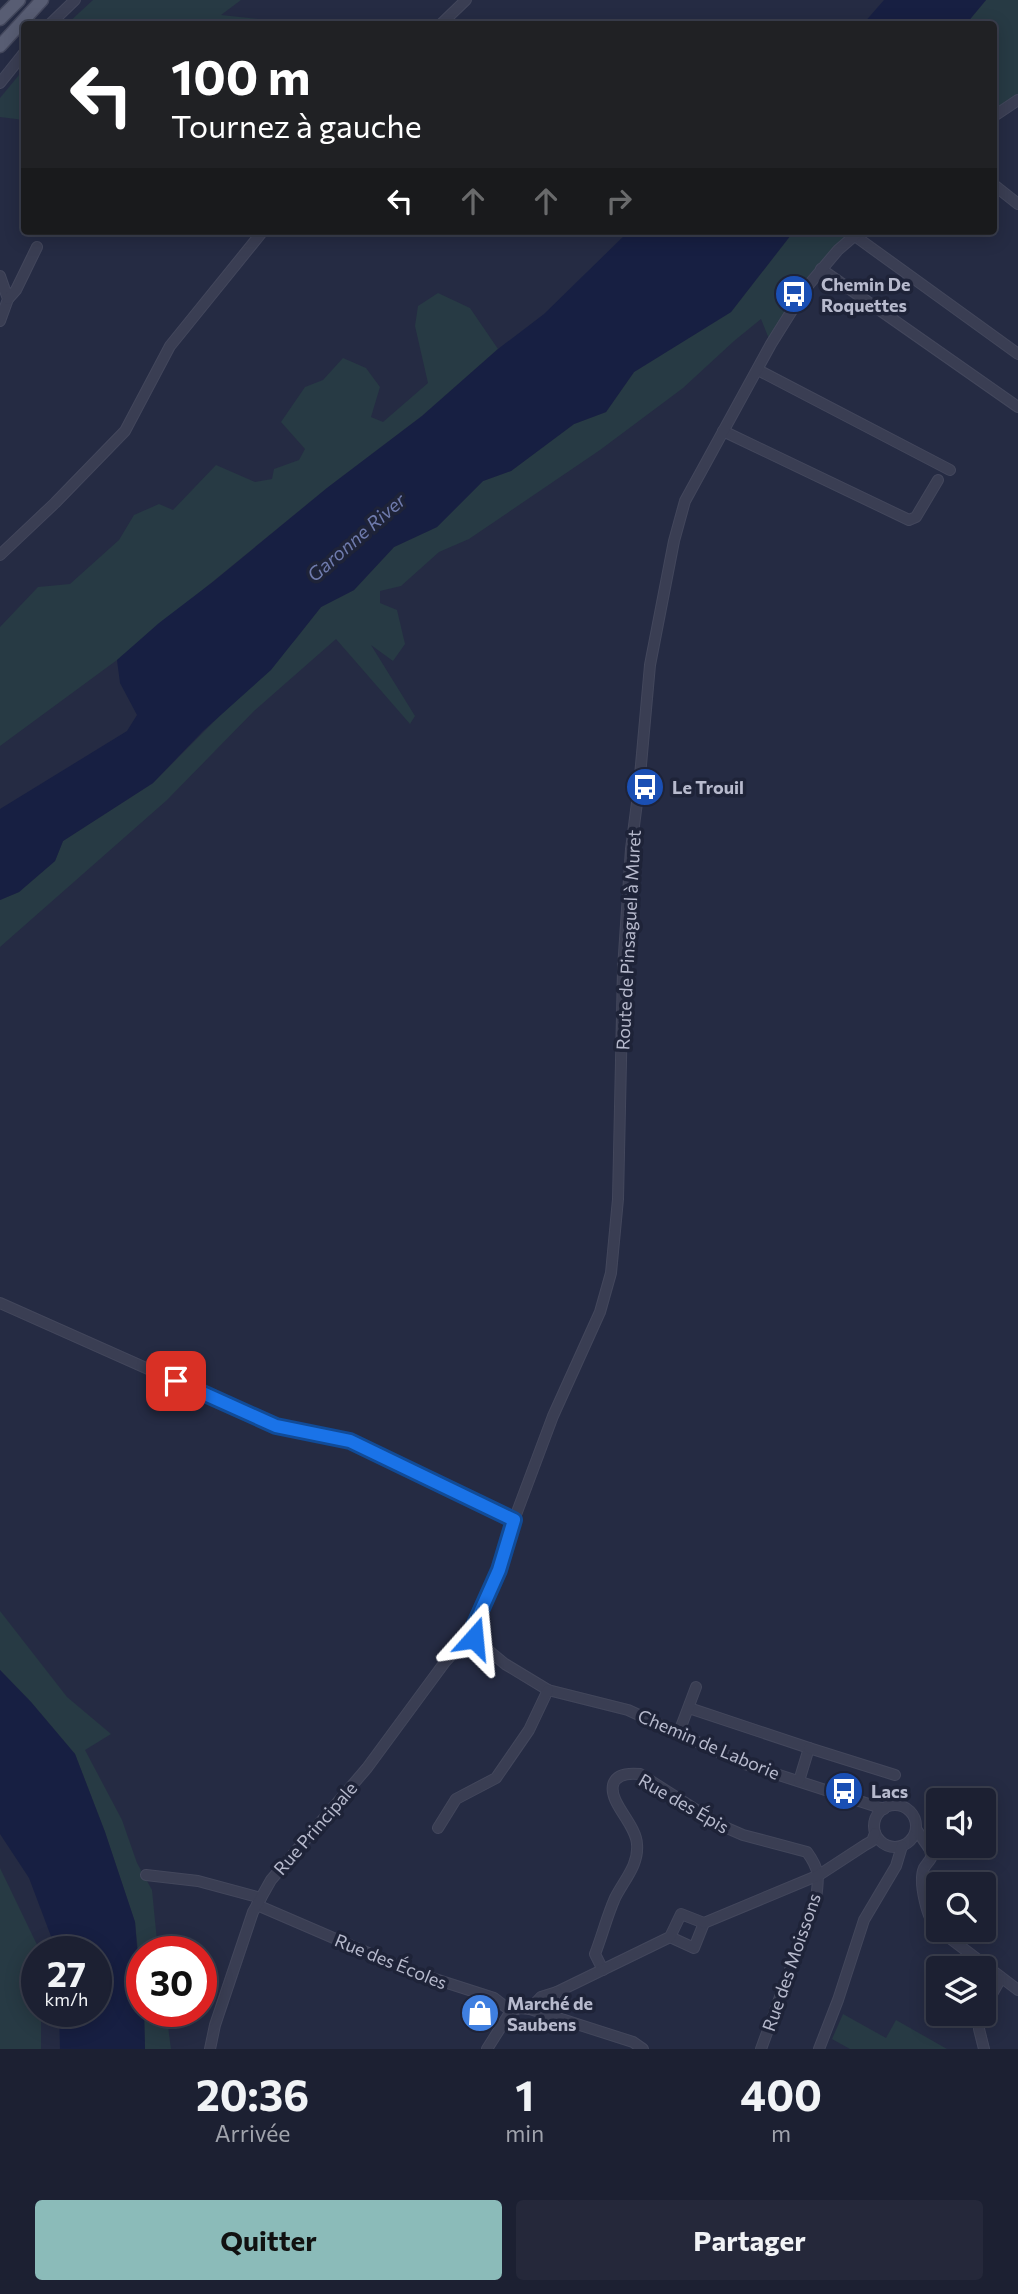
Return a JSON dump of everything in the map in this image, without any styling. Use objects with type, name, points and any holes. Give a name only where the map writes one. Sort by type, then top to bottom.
[{"type":"main road","points":[[0,19],[19,0]]},
{"type":"main road","points":[[23,21],[42,0]]},
{"type":"main road","points":[[0,46],[21,23]]},
{"type":"street","points":[[53,21],[75,0]]},
{"type":"street","points":[[444,21],[466,0]]},
{"type":"street","points":[[0,83],[21,57]]},
{"type":"street","points":[[997,114],[1018,100]]},
{"type":"street","points":[[997,187],[1018,204]]},
{"type":"street","points":[[0,555],[125,431],[170,346],[260,235]]},
{"type":"street","name":"Route de Pinsaguel à Muret","points":[[514,1520],[553,1416],[600,1312],[611,1273],[618,1199],[626,904],[650,665],[674,541],[685,501],[799,297],[821,268],[855,235]]},
{"type":"street","points":[[860,235],[1018,354]]},
{"type":"street","points":[[0,321],[8,299],[16,290],[37,247]]},
{"type":"street","points":[[821,268],[1018,407]]},
{"type":"street","points":[[0,276],[8,299]]},
{"type":"street","points":[[758,370],[950,470]]},
{"type":"street","points":[[723,431],[909,520],[916,517],[938,480]]},
{"type":"street","points":[[0,1303],[276,1426],[350,1441],[514,1520],[499,1570],[470,1635]]},
{"type":"street","name":"Chemin de Laborie","points":[[470,1635],[505,1664],[548,1690],[628,1710],[745,1764],[884,1809]]},
{"type":"street","name":"Rue Principale","points":[[210,2049],[215,2025],[259,1901],[271,1881],[367,1768],[446,1662],[470,1635]]},
{"type":"street","points":[[679,1732],[696,1687]]},
{"type":"street","points":[[438,1828],[456,1800],[496,1778],[529,1730],[548,1690]]},
{"type":"street","points":[[689,1708],[895,1775]]},
{"type":"street","points":[[799,1782],[808,1748]]},
{"type":"street","name":"Rue des Épis","points":[[603,1970],[596,1954],[615,1898],[633,1867],[637,1853],[633,1827],[614,1798],[613,1786],[618,1778],[627,1773],[640,1774],[720,1825],[743,1835],[807,1852],[819,1875]]},
{"type":"street","points":[[868,1804],[876,1818],[882,1840],[896,1860]]},
{"type":"street","points":[[818,2049],[838,2000],[864,1920],[888,1882],[902,1846],[914,1834],[915,1822],[908,1810],[894,1805],[884,1809],[876,1818]]},
{"type":"street","points":[[914,1834],[927,1846],[931,1858],[924,1868],[923,1889],[926,1906]]},
{"type":"street","points":[[530,2009],[541,1997],[557,1992],[670,1937],[681,1914],[704,1923],[819,1875],[865,1845],[882,1840],[902,1846]]},
{"type":"street","name":"Rue des Écoles","points":[[146,1875],[198,1881],[259,1901],[410,1971],[494,1998],[510,2011]]},
{"type":"street","name":"Rue des Moissons","points":[[761,2049],[816,1899],[819,1875]]},
{"type":"street","points":[[670,1937],[694,1948],[704,1923]]},
{"type":"street","points":[[954,1942],[1018,1990]]},
{"type":"street","points":[[996,1987],[1001,1978]]},
{"type":"street","points":[[548,2014],[557,1992]]},
{"type":"street","points":[[487,2049],[510,2011],[520,2008],[548,2014],[633,2042],[643,2049]]},
{"type":"street","points":[[979,2026],[984,2049]]},
{"type":"shaded area","points":[[93,0],[241,0],[221,15],[276,21],[70,21]]},
{"type":"shaded area","points":[[986,0],[1018,0],[1018,100],[997,114],[997,21],[968,21]]},
{"type":"shaded area","points":[[21,73],[21,120],[0,117],[0,98]]},
{"type":"shaded area","points":[[791,235],[855,235],[838,250],[771,344],[761,319],[683,388],[600,450],[469,539],[439,552],[401,586],[380,591],[380,603],[397,610],[405,644],[393,661],[371,645],[415,716],[410,724],[336,639],[254,711],[167,800],[0,947],[0,900],[19,892],[55,861],[63,841],[153,783],[295,640],[321,607],[354,590],[394,547],[437,527],[483,481],[511,471],[574,424],[606,412],[634,372],[731,312]]},
{"type":"shaded area","points":[[438,293],[470,308],[498,349],[422,416],[327,488],[117,660],[0,746],[0,627],[38,587],[70,584],[119,540],[134,515],[159,504],[173,510],[216,465],[255,482],[272,479],[274,469],[299,460],[305,449],[281,422],[305,387],[323,380],[343,358],[366,368],[380,387],[371,417],[383,422],[428,383],[415,326],[418,306]]},
{"type":"shaded area","points":[[0,1611],[67,1697],[111,1734],[85,1750],[122,1820],[137,1863],[152,1890],[157,1936],[136,1936],[135,1922],[105,1832],[75,1754],[0,1670]]},
{"type":"shaded area","points":[[0,1868],[33,1936],[21,1936],[21,2027],[41,2027],[41,2049],[0,2049]]},
{"type":"shaded area","points":[[843,2014],[886,2038],[896,2020],[947,2049],[850,2049],[832,2039]]},
{"type":"shaded area","points":[[144,2027],[168,2027],[171,2049],[145,2049]]},
{"type":"water","points":[[884,0],[986,0],[968,21],[866,21]]},
{"type":"water","name":"Garonne River","points":[[625,235],[791,235],[731,312],[634,372],[606,412],[574,424],[511,471],[483,481],[437,527],[394,547],[354,590],[321,607],[271,670],[203,731],[153,783],[63,841],[55,861],[19,892],[0,900],[0,809],[127,731],[137,715],[120,683],[117,660],[327,488],[422,416],[498,349],[544,314]]},
{"type":"water","points":[[0,1670],[75,1754],[105,1832],[135,1922],[136,1936],[126,1936],[126,2027],[144,2027],[145,2049],[60,2049],[59,2027],[112,2027],[112,1936],[51,1936],[29,1878],[0,1834]]},
{"type":"place","name":"Chemin De Roquettes","points":[[794,294]]},
{"type":"place","name":"Le Trouil","points":[[645,787]]},
{"type":"place","name":"Lacs","points":[[844,1791]]},
{"type":"place","name":"Marché de Saubens","points":[[480,2013]]},
{"type":"route","points":[[176,1381],[276,1426],[350,1441],[514,1520],[499,1570],[470,1635],[474,1638]]}]
